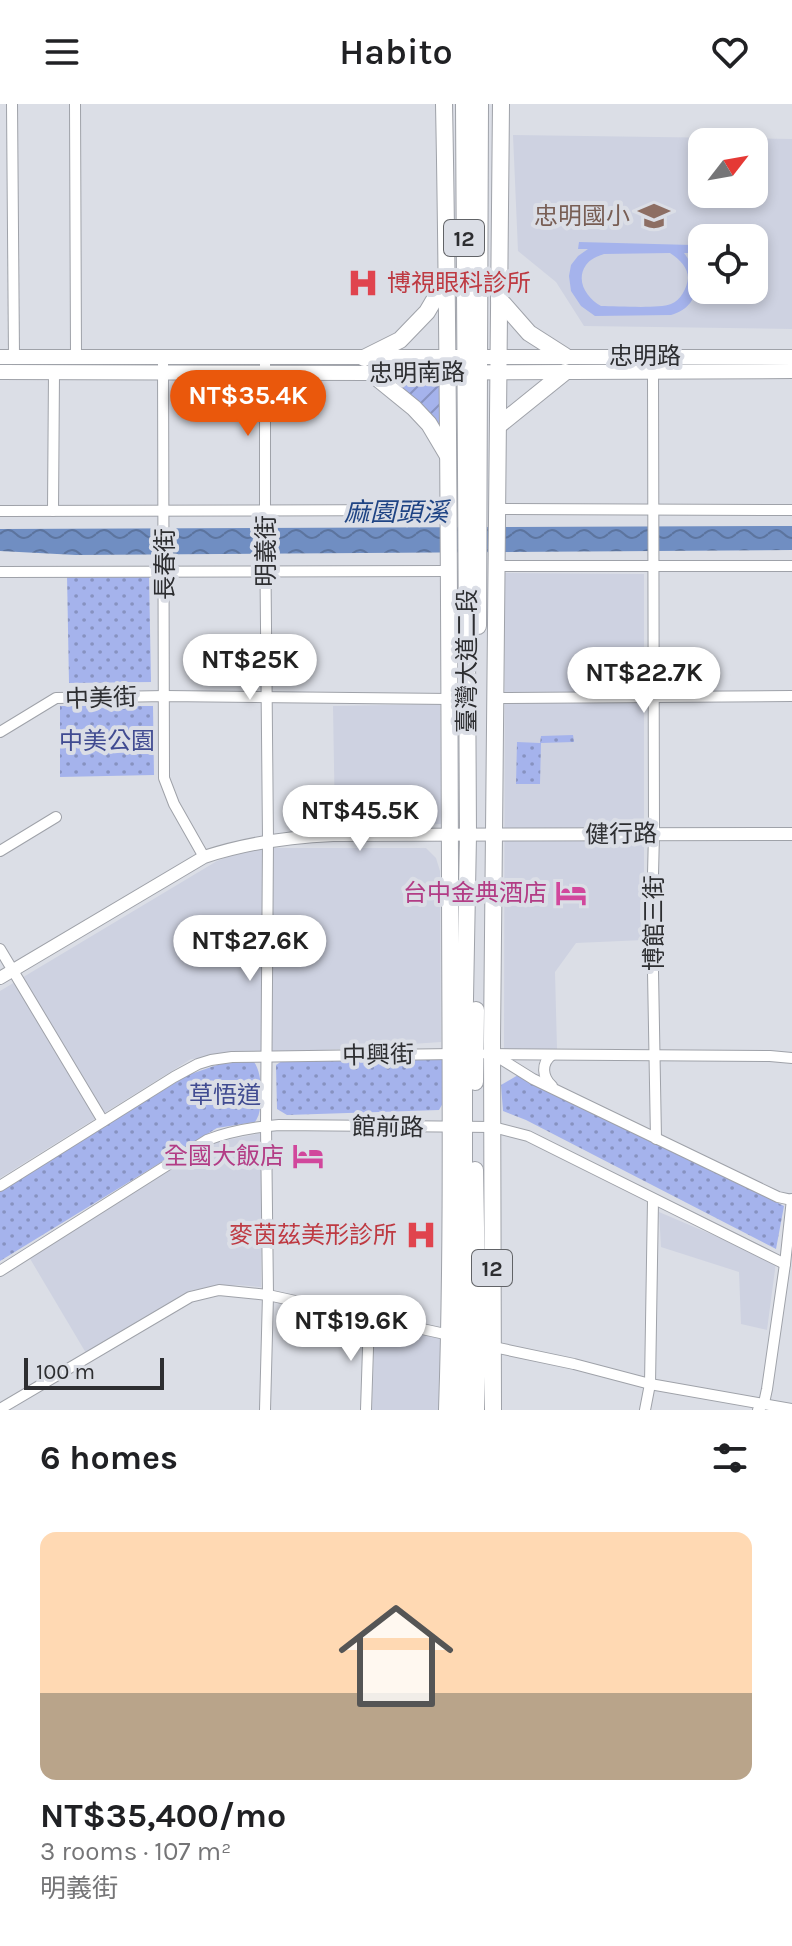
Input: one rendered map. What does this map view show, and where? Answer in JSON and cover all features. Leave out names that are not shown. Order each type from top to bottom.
[{"type":"main road","name":"臺灣大道二段","points":[[444,104],[449,457],[465,513],[465,570],[451,699],[450,835],[471,1054],[493,1127],[461,1410]]},
{"type":"main road","name":"臺灣大道二段","points":[[464,104],[473,364]]},
{"type":"main road","name":"臺灣大道二段","points":[[480,104],[473,364],[465,513],[465,570],[480,834],[471,1054],[463,1127],[471,1341],[493,1410]]},
{"type":"main road","name":"臺灣大道二段","points":[[476,1410],[463,1127],[471,1054],[480,834],[495,698],[501,104]]},
{"type":"main road","points":[[446,243],[437,295],[427,312],[400,340],[368,366],[429,424],[449,457]]},
{"type":"main road","points":[[498,426],[565,364],[529,333],[499,299]]},
{"type":"main road","name":"忠明南路","points":[[7,357],[76,356],[265,373],[368,366],[498,364]]},
{"type":"main road","name":"忠明南路","points":[[0,372],[54,372],[265,357],[368,366]]},
{"type":"main road","name":"忠明路","points":[[498,364],[792,357]]},
{"type":"main road","name":"忠明路","points":[[565,364],[653,371],[792,371]]},
{"type":"main road","name":"臺灣大道二段","points":[[447,1410],[471,1341]]},
{"type":"street","points":[[7,357],[12,104]]},
{"type":"street","points":[[75,104],[76,356]]},
{"type":"street","name":"明義街","points":[[265,357],[268,840],[265,1410]]},
{"type":"street","name":"長春街","points":[[164,364],[164,778],[174,804],[204,857]]},
{"type":"street","name":"博館三街","points":[[653,371],[652,916],[656,1139]]},
{"type":"street","points":[[53,511],[54,372]]},
{"type":"street","points":[[497,509],[792,510]]},
{"type":"street","points":[[0,511],[265,515],[438,510],[465,513]]},
{"type":"street","points":[[496,566],[792,566]]},
{"type":"street","points":[[0,572],[164,567],[465,570]]},
{"type":"street","points":[[495,698],[792,696]]},
{"type":"street","name":"中美街","points":[[0,732],[56,698],[451,699]]},
{"type":"street","points":[[0,851],[56,817]]},
{"type":"street","name":"健行路","points":[[0,978],[204,857],[268,840],[333,835],[792,834]]},
{"type":"street","points":[[0,949],[103,1121]]},
{"type":"street","points":[[471,1054],[556,1090],[778,1197],[792,1200],[767,1389],[761,1406]]},
{"type":"street","name":"中興街","points":[[0,1186],[198,1064],[232,1057],[471,1054],[792,1058]]},
{"type":"street","points":[[552,1055],[545,1063],[544,1072],[547,1081],[556,1090]]},
{"type":"street","name":"館前路","points":[[0,1271],[207,1140],[266,1126],[493,1127],[528,1136],[785,1264]]},
{"type":"street","points":[[645,1410],[650,1384],[653,1200]]},
{"type":"street","points":[[0,1409],[190,1297],[219,1290],[268,1295],[650,1384],[761,1406],[792,1409]]},
{"type":"street","points":[[366,1410],[369,1318]]},
{"type":"shaded area","name":"忠明國小","points":[[513,135],[688,138],[688,208],[768,208],[768,139],[792,139],[792,329],[584,326],[556,282],[518,251]]},
{"type":"shaded area","points":[[505,573],[644,574],[644,940],[576,943],[555,972],[557,1049],[504,1050]]},
{"type":"shaded area","points":[[440,704],[442,824],[335,825],[333,706]]},
{"type":"shaded area","points":[[250,848],[426,848],[436,858],[440,871],[441,1042],[191,1059],[0,1178],[0,991],[217,861]]},
{"type":"shaded area","points":[[262,1133],[261,1287],[238,1285],[192,1290],[86,1353],[29,1257],[207,1144]]},
{"type":"shaded area","points":[[659,1212],[776,1262],[767,1330],[741,1324],[739,1272],[661,1247]]},
{"type":"shaded area","points":[[375,1325],[445,1339],[445,1410],[372,1410]]},
{"type":"green space","points":[[579,242],[688,245],[688,253],[684,253],[688,259],[688,274],[670,253],[604,254],[586,265],[582,283],[587,294],[601,306],[647,307],[665,306],[678,300],[688,278],[689,305],[671,315],[595,316],[581,306],[571,291],[569,276],[571,265],[588,249],[578,249]]},
{"type":"green space","points":[[444,376],[446,447],[379,377]]},
{"type":"green space","points":[[149,574],[151,682],[69,683],[67,575]]},
{"type":"green space","name":"中美公園","points":[[60,706],[153,706],[154,775],[60,777]]},
{"type":"green space","points":[[573,735],[574,742],[541,743],[540,784],[516,784],[517,742],[540,743],[541,736]]},
{"type":"green space","name":"草悟道","points":[[438,1057],[443,1061],[443,1103],[439,1110],[287,1115],[277,1109],[276,1065],[285,1059]]},
{"type":"green space","name":"草悟道","points":[[254,1062],[261,1083],[261,1101],[255,1122],[217,1128],[0,1261],[0,1190],[188,1075],[220,1064]]},
{"type":"green space","points":[[518,1075],[784,1206],[776,1249],[503,1111],[501,1085]]},
{"type":"water","points":[[792,526],[792,550],[76,555],[0,551],[0,529]]},
{"type":"place","name":"忠明國小","points":[[654,216]]},
{"type":"place","name":"博視眼科診所","points":[[363,283]]},
{"type":"place","name":"台中金典酒店","points":[[571,893]]},
{"type":"place","name":"全國大飯店","points":[[308,1156]]},
{"type":"place","name":"麥茵茲美形診所","points":[[421,1235]]},
{"type":"water label","name":"麻園頭溪","points":[[396,512]]}]
